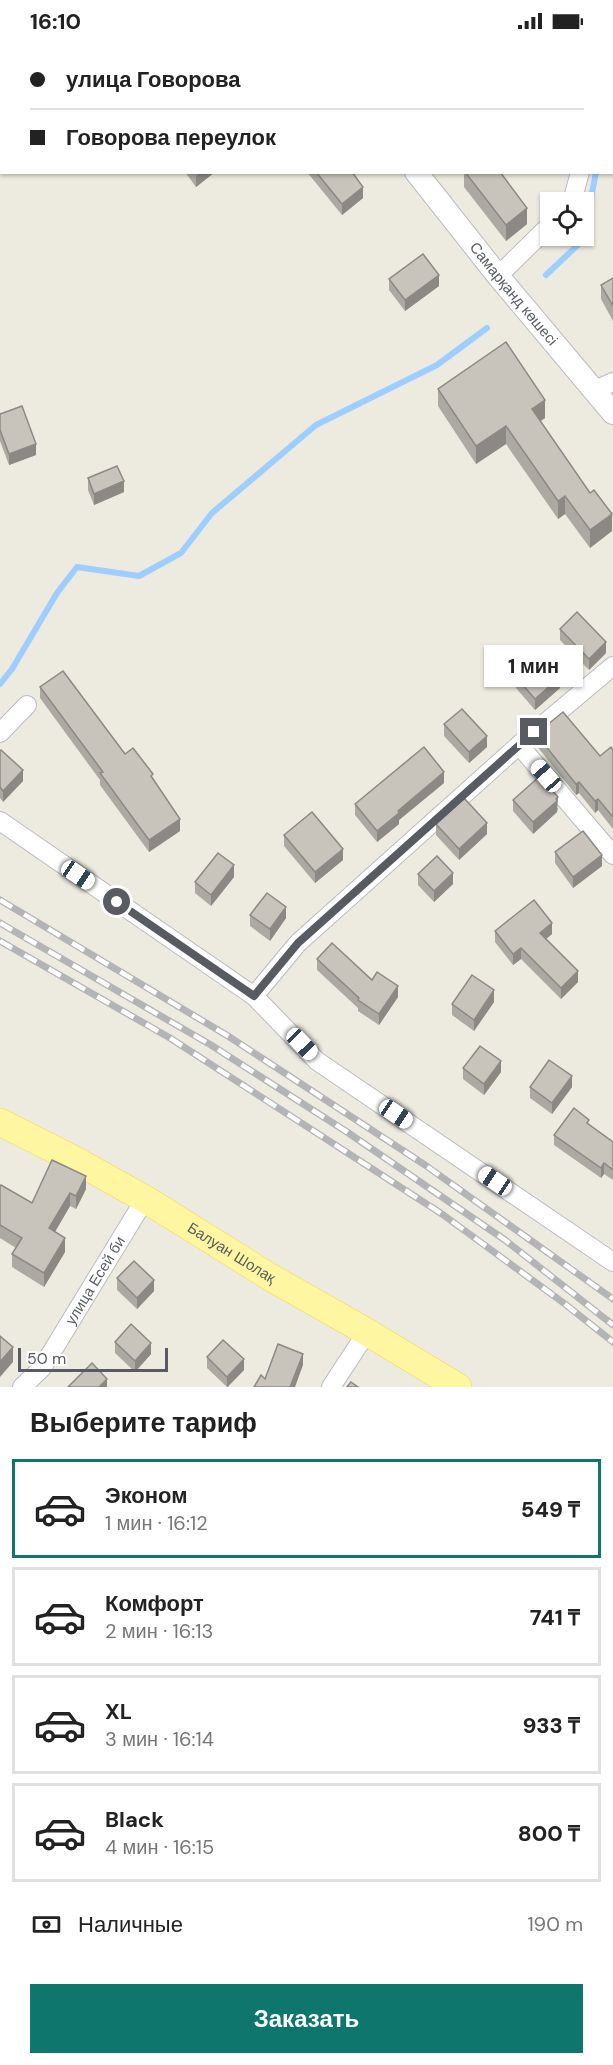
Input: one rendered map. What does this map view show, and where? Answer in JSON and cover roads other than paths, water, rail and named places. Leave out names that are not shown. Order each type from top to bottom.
[{"type":"main road","name":"Балуан Шолақ","points":[[0,1122],[145,1199],[270,1277],[458,1387]]},
{"type":"street","name":"Самарқанд көшесі","points":[[418,174],[498,276],[604,386],[613,413]]},
{"type":"street","points":[[575,192],[579,174]]},
{"type":"street","points":[[498,276],[540,235]]},
{"type":"street","points":[[254,996],[298,943],[519,745],[613,666]]},
{"type":"street","points":[[0,733],[27,705]]},
{"type":"street","points":[[519,745],[613,855]]},
{"type":"street","points":[[0,821],[254,996],[317,1060],[613,1262]]},
{"type":"street","name":"улица Есей би","points":[[22,1387],[42,1368],[145,1199]]},
{"type":"street","points":[[331,1387],[367,1332]]},
{"type":"waterway","points":[[546,275],[583,240],[596,174]]},
{"type":"waterway","points":[[0,684],[12,669],[57,593],[77,567],[139,576],[181,553],[212,513],[316,425],[437,365],[487,328]]},
{"type":"railway","points":[[0,900],[228,1036],[425,1165],[613,1299]]},
{"type":"railway","points":[[0,923],[211,1045],[347,1132],[505,1240],[613,1325]]},
{"type":"railway","points":[[0,941],[170,1038],[442,1214],[613,1342]]}]
